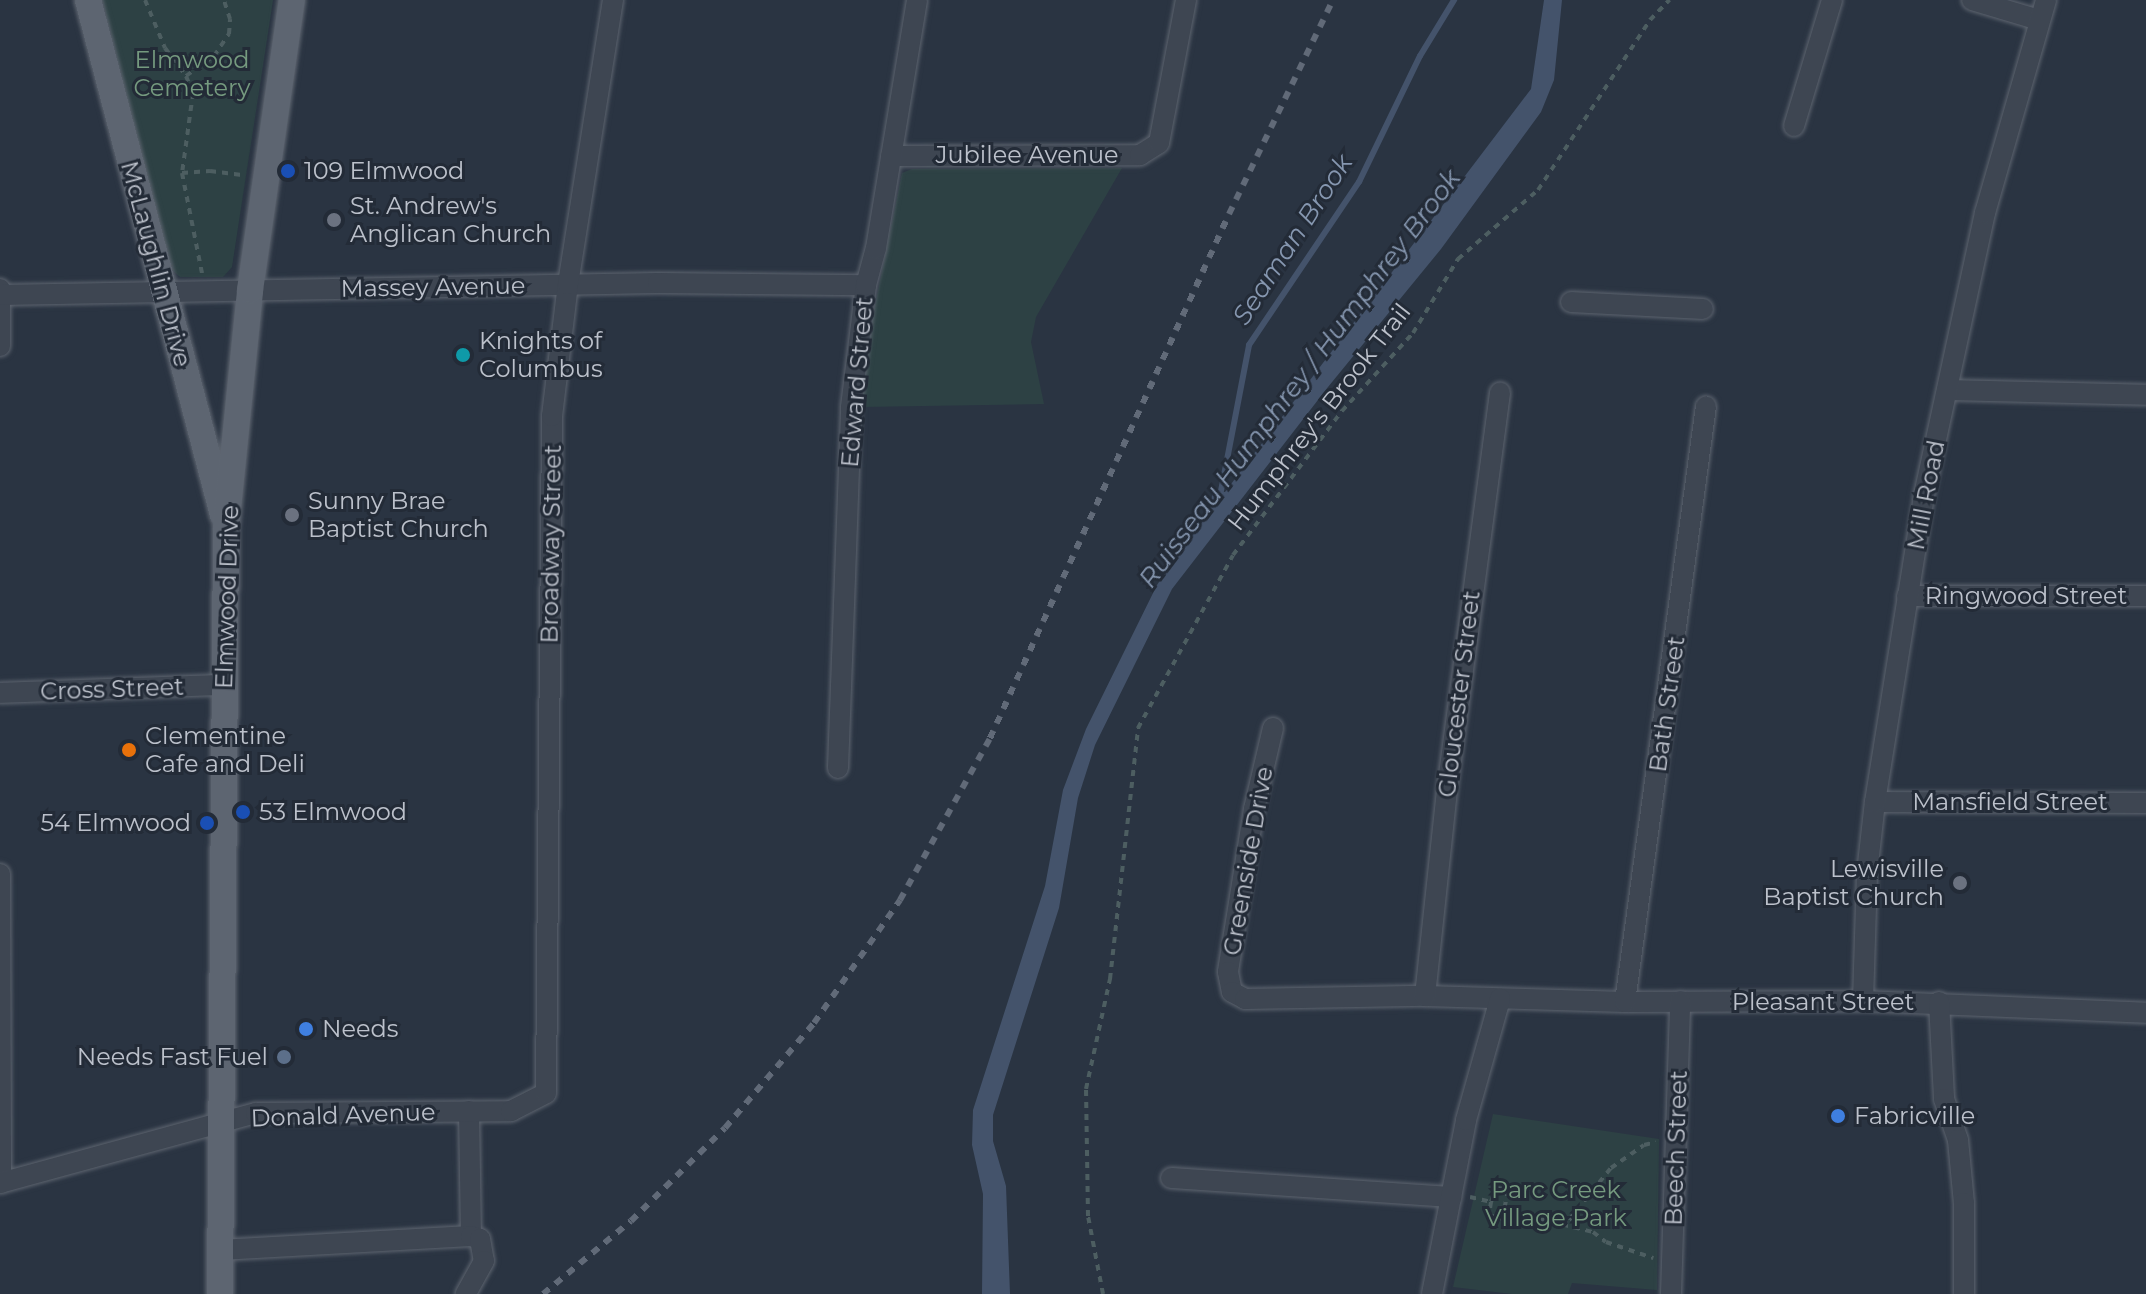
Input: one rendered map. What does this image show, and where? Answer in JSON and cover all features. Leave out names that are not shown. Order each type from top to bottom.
[{"type":"main road","name":"McLaughlin Drive","points":[[88,0],[226,528]]},
{"type":"main road","name":"Elmwood Drive","points":[[220,1294],[226,528],[250,290],[292,0]]},
{"type":"street","name":"Broadway Street","points":[[546,1093],[552,416],[568,284],[613,0]]},
{"type":"street","name":"Edward Street","points":[[838,768],[851,407],[866,285],[917,0]]},
{"type":"street","name":"Jubilee Avenue","points":[[891,156],[1140,155],[1159,143],[1186,0]]},
{"type":"street","points":[[1794,126],[1832,0]]},
{"type":"street","points":[[1972,0],[2039,20]]},
{"type":"street","name":"Mill Road","points":[[1863,1001],[1867,873],[1907,596],[1985,213],[2046,0]]},
{"type":"street","name":"Massey Avenue","points":[[0,295],[568,284],[866,285]]},
{"type":"street","points":[[0,289],[0,346]]},
{"type":"street","points":[[1571,302],[1703,309]]},
{"type":"street","points":[[1947,390],[2146,395]]},
{"type":"street","name":"Gloucester Street","points":[[1425,996],[1447,790],[1500,393]]},
{"type":"street","name":"Bath Street","points":[[1625,1002],[1706,406]]},
{"type":"street","name":"Ringwood Street","points":[[1907,596],[2146,596]]},
{"type":"street","name":"Cross Street","points":[[0,693],[223,685]]},
{"type":"street","name":"Greenside Drive","points":[[1273,728],[1254,809],[1228,972],[1232,992],[1245,999],[1425,996]]},
{"type":"street","name":"Mansfield Street","points":[[1875,802],[2146,803]]},
{"type":"street","points":[[0,874],[0,1183]]},
{"type":"street","name":"Pleasant Street","points":[[1425,996],[1625,1002],[1939,1002],[2146,1013]]},
{"type":"street","points":[[1432,1294],[1466,1120],[1500,999]]},
{"type":"street","name":"Beech Street","points":[[1671,1294],[1680,1001]]},
{"type":"street","points":[[1939,1002],[1944,1099],[1958,1140],[1964,1203],[1964,1294]]},
{"type":"street","name":"Donald Avenue","points":[[0,1183],[256,1113],[511,1111],[546,1093]]},
{"type":"street","points":[[469,1111],[471,1236]]},
{"type":"street","points":[[1171,1178],[1451,1197]]},
{"type":"street","points":[[220,1250],[471,1236],[480,1239],[484,1261],[466,1294]]},
{"type":"path","points":[[145,0],[165,48],[186,76],[193,93],[182,173],[204,291]]},
{"type":"path","points":[[186,76],[214,56],[229,34],[230,19],[224,0]]},
{"type":"path","name":"Humphrey's Brook Trail","points":[[1103,1294],[1088,1216],[1086,1089],[1110,979],[1138,728],[1233,555],[1342,411],[1413,333],[1458,259],[1538,190],[1650,20],[1669,0]]},
{"type":"path","points":[[182,173],[210,171],[266,178]]},
{"type":"path","points":[[1560,1224],[1569,1220],[1611,1168],[1644,1145],[1676,1137]]},
{"type":"path","points":[[1496,1188],[1508,1190],[1503,1219],[1489,1215],[1491,1202],[1496,1188]]},
{"type":"path","points":[[1451,1197],[1474,1197],[1491,1202]]},
{"type":"path","points":[[1504,1210],[1560,1224],[1672,1263]]},
{"type":"green space","name":"Elmwood Cemetery","points":[[102,0],[273,0],[232,267],[223,277],[180,277],[171,269]]},
{"type":"green space","points":[[1122,168],[1036,317],[1031,342],[1044,404],[861,407],[873,315],[902,173],[912,169]]},
{"type":"green space","name":"Parc Creek Village Park","points":[[1493,1114],[1659,1139],[1657,1290],[1572,1283],[1568,1294],[1512,1294],[1453,1287]]},
{"type":"water","points":[[1544,0],[1562,0],[1554,80],[1541,112],[1441,249],[1328,387],[1172,589],[1095,745],[1078,798],[1059,908],[993,1115],[993,1141],[1006,1186],[1010,1294],[982,1294],[983,1194],[972,1145],[973,1110],[1045,886],[1063,790],[1086,729],[1157,585],[1210,506],[1213,491],[1225,492],[1531,89]]},
{"type":"waterway","name":"Seaman Brook","points":[[1220,496],[1249,345],[1359,182],[1420,56],[1454,0]]},
{"type":"railway","points":[[543,1294],[631,1221],[725,1128],[814,1023],[900,900],[990,738],[1229,214],[1333,0]]},
{"type":"place","name":"109 Elmwood","points":[[288,171]]},
{"type":"place","name":"St. Andrew's Anglican Church","points":[[334,220]]},
{"type":"place","name":"Knights of Columbus","points":[[463,355]]},
{"type":"place","name":"Sunny Brae Baptist Church","points":[[292,515]]},
{"type":"place","name":"Clementine Cafe and Deli","points":[[129,750]]},
{"type":"place","name":"53 Elmwood","points":[[243,812]]},
{"type":"place","name":"54 Elmwood","points":[[207,823]]},
{"type":"place","name":"Lewisville Baptist Church","points":[[1960,883]]},
{"type":"place","name":"Needs","points":[[306,1029]]},
{"type":"place","name":"Needs Fast Fuel","points":[[284,1057]]},
{"type":"place","name":"Fabricville","points":[[1838,1116]]},
{"type":"water label","name":"Ruisseau Humphrey / Humphrey Brook","points":[[1300,379]]}]
